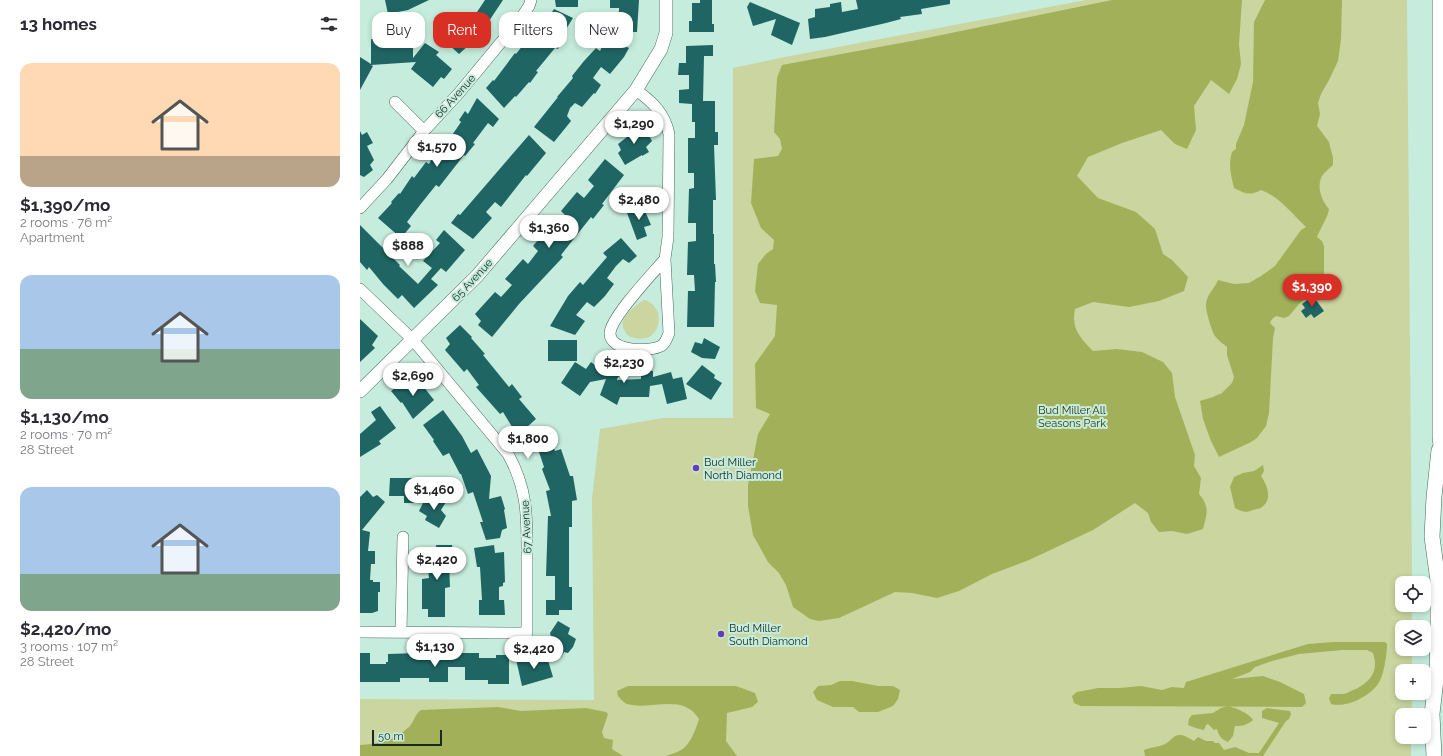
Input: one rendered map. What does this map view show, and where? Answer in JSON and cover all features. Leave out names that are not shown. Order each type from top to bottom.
[{"type":"main road","points":[[1434,756],[1438,703],[1438,539],[1436,474],[1440,437],[1440,0]]},
{"type":"main road","points":[[1440,437],[1443,462]]},
{"type":"street","name":"66 Avenue","points":[[360,208],[387,179],[424,130],[459,93],[521,18],[531,0]]},
{"type":"street","name":"65 Avenue","points":[[360,391],[482,270],[636,90],[661,49],[666,33],[666,0]]},
{"type":"street","points":[[636,90],[652,102],[662,114],[667,124],[669,134],[668,237],[665,259],[669,333],[667,340],[662,346],[631,349],[617,345],[610,334],[616,318],[665,259]]},
{"type":"street","points":[[395,102],[424,130]]},
{"type":"street","name":"67 Avenue","points":[[360,289],[412,340],[508,454],[515,465],[522,486],[528,516],[526,633],[401,632]]},
{"type":"street","points":[[360,632],[401,632],[403,537]]},
{"type":"green space","name":"Bud Miller All Seasons Park","points":[[1086,0],[1407,0],[1412,576],[1395,576],[1395,612],[1412,612],[1412,620],[1395,620],[1395,656],[1412,656],[1412,664],[1395,664],[1395,700],[1412,700],[1412,708],[1395,708],[1395,744],[1411,744],[1411,756],[360,756],[360,699],[594,700],[592,499],[600,429],[663,418],[733,418],[733,68]]},
{"type":"green space","points":[[1112,0],[1242,0],[1239,44],[1241,64],[1237,79],[1229,94],[1211,80],[1194,106],[1196,130],[1187,149],[1175,144],[1161,130],[1122,143],[1088,157],[1077,176],[1098,198],[1136,212],[1155,229],[1163,254],[1172,260],[1188,277],[1184,291],[1159,301],[1129,307],[1093,302],[1075,309],[1074,322],[1081,337],[1093,351],[1117,349],[1142,352],[1163,362],[1172,373],[1175,397],[1195,455],[1194,466],[1201,478],[1199,494],[1205,503],[1207,510],[1203,529],[1187,534],[1172,531],[1159,532],[1151,522],[1148,513],[1135,503],[1093,530],[1029,560],[992,574],[959,591],[937,598],[912,593],[895,592],[839,618],[819,621],[810,619],[793,607],[786,585],[779,573],[768,562],[753,535],[748,506],[748,485],[758,434],[770,414],[756,408],[755,364],[775,336],[777,305],[760,303],[755,291],[758,264],[766,254],[773,249],[774,240],[761,228],[751,203],[754,159],[778,156],[782,149],[780,139],[774,132],[777,78],[782,65],[917,40]]},
{"type":"green space","points":[[1265,0],[1342,0],[1341,39],[1338,61],[1318,103],[1320,114],[1317,126],[1329,142],[1333,158],[1333,165],[1322,176],[1320,182],[1322,199],[1329,209],[1317,237],[1322,241],[1324,246],[1324,274],[1315,289],[1289,316],[1284,318],[1276,316],[1270,323],[1275,328],[1273,338],[1269,413],[1266,426],[1257,438],[1251,442],[1219,457],[1203,419],[1200,401],[1222,393],[1232,383],[1234,377],[1227,355],[1227,347],[1215,336],[1211,325],[1206,307],[1208,297],[1218,280],[1234,284],[1249,283],[1275,266],[1301,230],[1306,227],[1280,201],[1268,193],[1261,190],[1248,194],[1234,188],[1231,175],[1230,162],[1232,152],[1236,149],[1236,144],[1244,125],[1253,82],[1254,22]]},
{"type":"green space","points":[[644,300],[652,303],[656,309],[659,317],[658,324],[655,331],[649,337],[641,339],[631,337],[623,328],[624,319],[638,304]]},
{"type":"green space","points":[[1263,465],[1264,471],[1261,476],[1268,492],[1265,504],[1260,508],[1248,512],[1235,508],[1230,487],[1234,477],[1243,473],[1254,471]]},
{"type":"green space","points":[[1334,642],[1385,642],[1387,644],[1386,659],[1378,684],[1369,693],[1350,703],[1337,705],[1331,704],[1329,698],[1331,694],[1346,694],[1366,683],[1370,679],[1374,670],[1375,659],[1373,653],[1367,650],[1342,650],[1299,654],[1255,667],[1250,672],[1232,679],[1263,676],[1280,682],[1304,694],[1306,703],[1302,707],[1081,706],[1074,703],[1072,696],[1077,692],[1098,688],[1141,686],[1162,690],[1172,687],[1184,688],[1186,682],[1308,644]]},
{"type":"green space","points":[[840,681],[852,681],[878,686],[893,686],[900,690],[898,699],[893,706],[878,712],[859,712],[853,707],[833,707],[817,700],[813,692],[818,686],[831,685]]},
{"type":"green space","points":[[628,686],[736,686],[755,693],[758,702],[752,707],[727,713],[726,741],[737,756],[665,756],[684,748],[690,741],[699,719],[692,711],[684,706],[675,704],[636,706],[627,704],[618,696],[617,691]]},
{"type":"green space","points":[[1228,706],[1238,709],[1251,717],[1253,720],[1245,725],[1235,726],[1233,736],[1228,742],[1221,737],[1217,729],[1214,730],[1208,724],[1204,730],[1188,725],[1189,719],[1192,715],[1213,713]]},
{"type":"green space","points":[[498,707],[521,711],[586,708],[606,712],[608,714],[602,732],[604,738],[613,740],[612,749],[623,756],[360,756],[360,745],[374,744],[399,735],[410,726],[417,713],[421,710]]},
{"type":"green space","points":[[1267,708],[1290,711],[1291,714],[1263,756],[1145,756],[1144,750],[1163,745],[1179,735],[1194,741],[1198,737],[1206,741],[1219,743],[1224,750],[1235,747],[1249,753],[1259,753],[1279,723],[1262,718],[1262,711]]},
{"type":"building","points":[[385,0],[429,0],[408,10],[388,12]]},
{"type":"building","points":[[485,0],[503,0],[491,18],[491,12],[477,12]]},
{"type":"building","points":[[555,0],[578,0],[578,7],[556,7]]},
{"type":"building","points":[[610,0],[639,0],[637,32],[633,32],[633,12],[619,12],[619,8],[610,8]]},
{"type":"building","points":[[700,0],[712,0],[712,24],[714,24],[714,32],[689,32],[689,21],[692,21],[692,3],[700,3]]},
{"type":"building","points":[[856,0],[950,0],[950,4],[921,9],[922,14],[900,17],[901,19],[886,23],[810,39],[808,19],[815,17],[815,9],[830,7],[830,4],[841,2],[842,12],[858,9]]},
{"type":"building","points":[[750,2],[800,23],[792,45],[771,35],[776,19],[753,26],[747,7]]},
{"type":"building","points":[[554,9],[560,12],[552,12]]},
{"type":"building","points":[[567,15],[573,18],[567,28]]},
{"type":"building","points":[[371,39],[372,48],[413,48],[413,58],[421,48],[425,48],[425,43],[439,52],[436,55],[452,69],[444,79],[441,77],[433,87],[411,69],[416,62],[371,65],[373,66],[360,90],[360,57],[371,64]]},
{"type":"building","points":[[713,45],[713,56],[704,56],[703,101],[715,101],[715,132],[718,132],[718,145],[714,145],[716,200],[713,200],[713,234],[716,282],[714,327],[687,327],[688,291],[695,291],[694,275],[687,275],[688,242],[696,241],[696,223],[688,223],[689,189],[694,188],[694,173],[688,173],[688,138],[695,138],[695,122],[692,122],[692,104],[679,103],[679,90],[689,89],[689,75],[678,75],[679,63],[686,63],[686,46]]},
{"type":"building","points":[[452,48],[466,48],[459,54]]},
{"type":"building","points":[[521,48],[555,48],[536,71],[538,72],[530,83],[529,82],[504,108],[486,88],[493,80],[494,81],[515,53],[516,54]]},
{"type":"building","points":[[596,48],[600,51],[601,48],[629,48],[624,57],[610,74],[601,67],[593,78],[601,85],[595,94],[594,93],[582,107],[575,103],[570,108],[567,116],[571,121],[554,142],[534,127],[573,78],[572,76],[584,61]]},
{"type":"building","points":[[477,98],[499,119],[493,127],[488,123],[473,143],[475,144],[465,156],[464,155],[439,187],[436,185],[407,222],[411,226],[401,238],[378,218],[399,193],[400,194],[412,176],[414,178],[426,162],[429,164],[440,144],[444,147],[461,122],[459,120],[465,111],[468,114]]},
{"type":"building","points":[[636,127],[638,131],[644,127],[652,141],[646,147],[649,152],[625,165],[618,153],[621,150],[618,144]]},
{"type":"building","points":[[360,131],[362,135],[367,132],[373,143],[367,146],[374,160],[370,165],[373,170],[364,177],[360,175]]},
{"type":"building","points":[[529,135],[546,153],[527,176],[526,175],[501,207],[495,202],[486,212],[492,218],[473,239],[451,223],[458,214],[460,215]]},
{"type":"building","points":[[605,159],[624,175],[602,204],[604,205],[593,219],[591,217],[561,255],[563,257],[519,304],[492,337],[478,325],[481,321],[475,314],[495,292],[501,297],[512,285],[505,279],[523,259],[528,264],[538,251],[533,246],[550,226],[557,230],[568,218],[561,211],[577,192],[584,198],[594,186],[588,180]]},
{"type":"building","points":[[642,204],[651,225],[644,227],[647,236],[637,240],[626,210]]},
{"type":"building","points":[[360,225],[418,284],[432,268],[423,261],[440,243],[436,240],[444,230],[465,250],[446,272],[441,268],[431,279],[438,285],[414,308],[402,295],[398,299],[369,267],[367,270],[360,262]]},
{"type":"building","points":[[621,238],[637,256],[629,263],[623,259],[607,278],[614,284],[605,296],[594,307],[587,302],[576,315],[585,321],[575,335],[550,326],[568,296],[580,282],[583,285],[607,257],[603,253]]},
{"type":"building","points":[[1313,296],[1324,311],[1314,318],[1311,314],[1306,318],[1301,311],[1305,308],[1302,304]]},
{"type":"building","points":[[360,319],[378,336],[372,345],[375,348],[360,362]]},
{"type":"building","points":[[460,325],[472,337],[471,338],[485,354],[483,355],[509,387],[512,384],[522,397],[519,399],[536,419],[527,427],[534,437],[547,432],[555,451],[561,449],[570,476],[573,476],[577,500],[572,501],[572,527],[569,527],[569,587],[572,587],[572,610],[559,610],[559,615],[546,615],[546,600],[555,600],[555,576],[546,576],[548,516],[551,516],[546,491],[550,490],[542,469],[544,467],[538,449],[530,453],[520,433],[517,435],[503,412],[500,414],[476,387],[479,385],[467,369],[464,372],[445,350],[450,344],[446,338]]},
{"type":"building","points":[[704,338],[720,347],[715,359],[702,358],[691,352],[695,342],[702,344]]},
{"type":"building","points":[[548,340],[577,340],[577,361],[548,361]]},
{"type":"building","points":[[575,362],[586,369],[591,362],[605,373],[606,370],[625,375],[618,377],[617,380],[641,379],[641,370],[653,371],[653,377],[671,372],[673,379],[682,377],[687,399],[667,404],[662,384],[650,386],[649,397],[620,397],[617,405],[600,395],[606,379],[590,382],[580,396],[561,383]]},
{"type":"building","points":[[702,365],[715,375],[714,378],[722,383],[711,400],[686,384]]},
{"type":"building","points":[[416,377],[434,400],[413,419],[402,402],[401,403],[391,391],[404,381],[407,385]]},
{"type":"building","points":[[380,406],[396,428],[379,441],[381,444],[360,457],[360,434],[376,420],[371,412]]},
{"type":"building","points":[[443,410],[462,436],[471,453],[477,449],[491,476],[489,499],[501,496],[505,509],[507,528],[502,530],[500,538],[486,540],[480,522],[483,522],[473,492],[468,494],[461,474],[449,453],[443,456],[423,425]]},
{"type":"building","points":[[390,478],[414,478],[414,503],[404,503],[404,496],[389,496]]},
{"type":"building","points":[[367,490],[373,497],[377,495],[385,502],[362,530],[370,532],[368,551],[375,551],[375,564],[371,564],[370,580],[373,580],[373,582],[380,582],[380,592],[378,592],[378,611],[372,613],[360,613],[360,497]]},
{"type":"building","points":[[426,497],[435,500],[437,497],[446,502],[441,510],[446,516],[439,528],[425,520],[427,516],[419,511]]},
{"type":"building","points":[[436,545],[452,545],[454,563],[449,563],[450,587],[445,588],[445,617],[428,617],[428,609],[422,609],[422,579],[429,578],[426,552],[437,552]]},
{"type":"building","points":[[494,545],[495,553],[504,552],[505,582],[503,583],[503,586],[499,587],[499,600],[504,600],[505,615],[479,615],[479,600],[482,600],[480,567],[477,567],[474,548]]},
{"type":"building","points":[[558,621],[570,628],[568,634],[576,639],[573,647],[568,653],[564,652],[561,657],[548,652],[549,640],[551,637],[550,633]]},
{"type":"building","points":[[360,653],[370,653],[370,664],[386,664],[386,662],[388,662],[388,654],[419,653],[419,658],[439,658],[439,653],[479,653],[479,658],[496,658],[496,655],[509,655],[509,684],[488,684],[488,680],[465,680],[465,667],[448,667],[448,682],[429,682],[429,678],[400,678],[400,682],[360,682]]},
{"type":"building","points":[[528,656],[529,661],[547,657],[553,677],[522,686],[516,659]]},
{"type":"place","name":"Bud Miller North Diamond","points":[[696,468]]},
{"type":"place","name":"Bud Miller South Diamond","points":[[721,634]]}]
